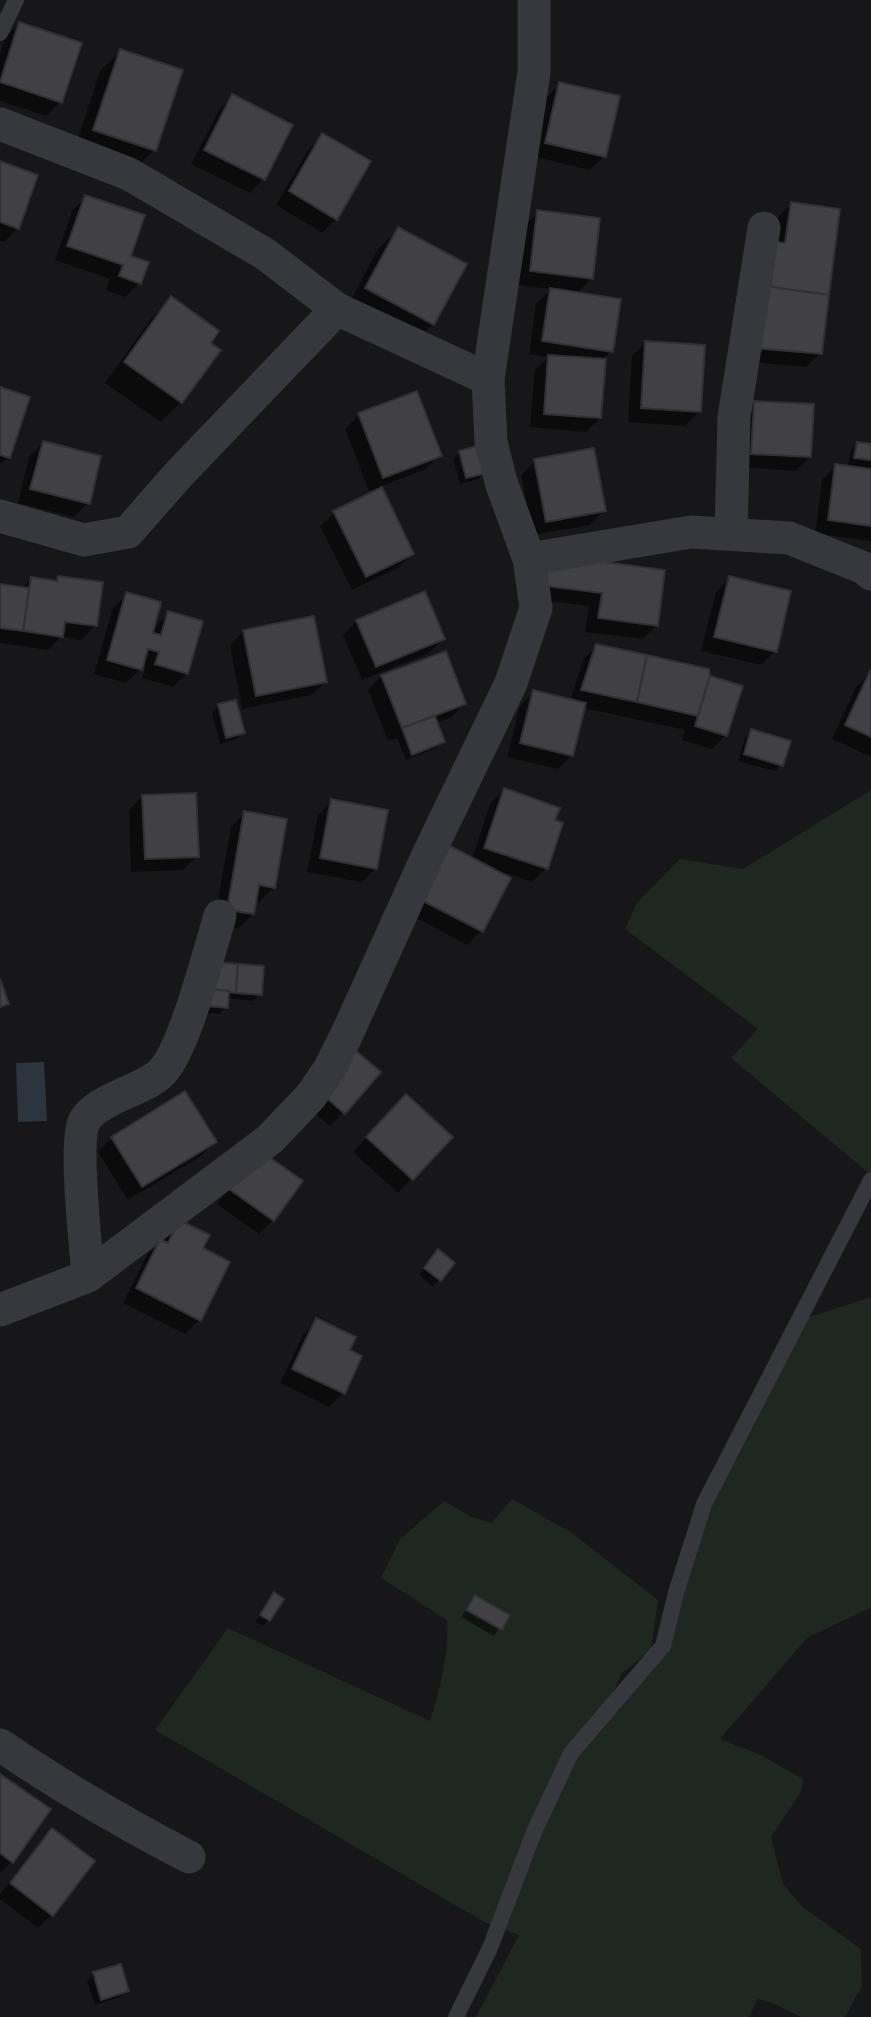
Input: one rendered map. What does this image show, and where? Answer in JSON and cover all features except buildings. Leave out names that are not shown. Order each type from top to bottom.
[{"type":"street","points":[[1,1305],[88,1276],[270,1139],[311,1096],[330,1068],[511,683],[536,608],[529,559],[501,482],[491,442],[488,379],[534,72],[534,0]]},
{"type":"street","points":[[0,124],[129,174],[265,254],[337,309],[488,379]]},
{"type":"street","points":[[731,534],[734,417],[764,228]]},
{"type":"street","points":[[0,516],[84,540],[128,532],[179,474],[337,309]]},
{"type":"street","points":[[529,559],[691,532],[789,538],[864,568],[871,574]]},
{"type":"street","points":[[88,1276],[81,1155],[83,1124],[89,1114],[98,1108],[162,1073],[174,1055],[220,916]]},
{"type":"street","points":[[0,1745],[50,1780],[108,1815],[189,1857]]},
{"type":"lane","points":[[0,33],[16,0]]},
{"type":"lane","points":[[456,2017],[490,1948],[534,1832],[571,1753],[663,1646],[676,1593],[704,1504],[871,1180]]},
{"type":"shaded area","points":[[871,790],[871,1175],[731,1058],[758,1029],[625,929],[637,903],[680,859],[743,869]]},
{"type":"shaded area","points":[[44,1062],[47,1121],[18,1122],[16,1063]]},
{"type":"shaded area","points":[[871,1297],[871,1608],[808,1637],[720,1739],[763,1756],[803,1779],[801,1792],[771,1837],[783,1884],[803,1907],[861,1949],[862,1986],[845,2017],[801,2017],[758,1999],[749,2017],[476,2017],[519,1935],[484,1922],[155,1730],[228,1628],[430,1721],[445,1659],[447,1620],[381,1578],[400,1539],[444,1501],[472,1517],[491,1523],[512,1499],[572,1533],[658,1600],[651,1650],[621,1674],[608,1707],[663,1646],[704,1504],[800,1320]]}]
